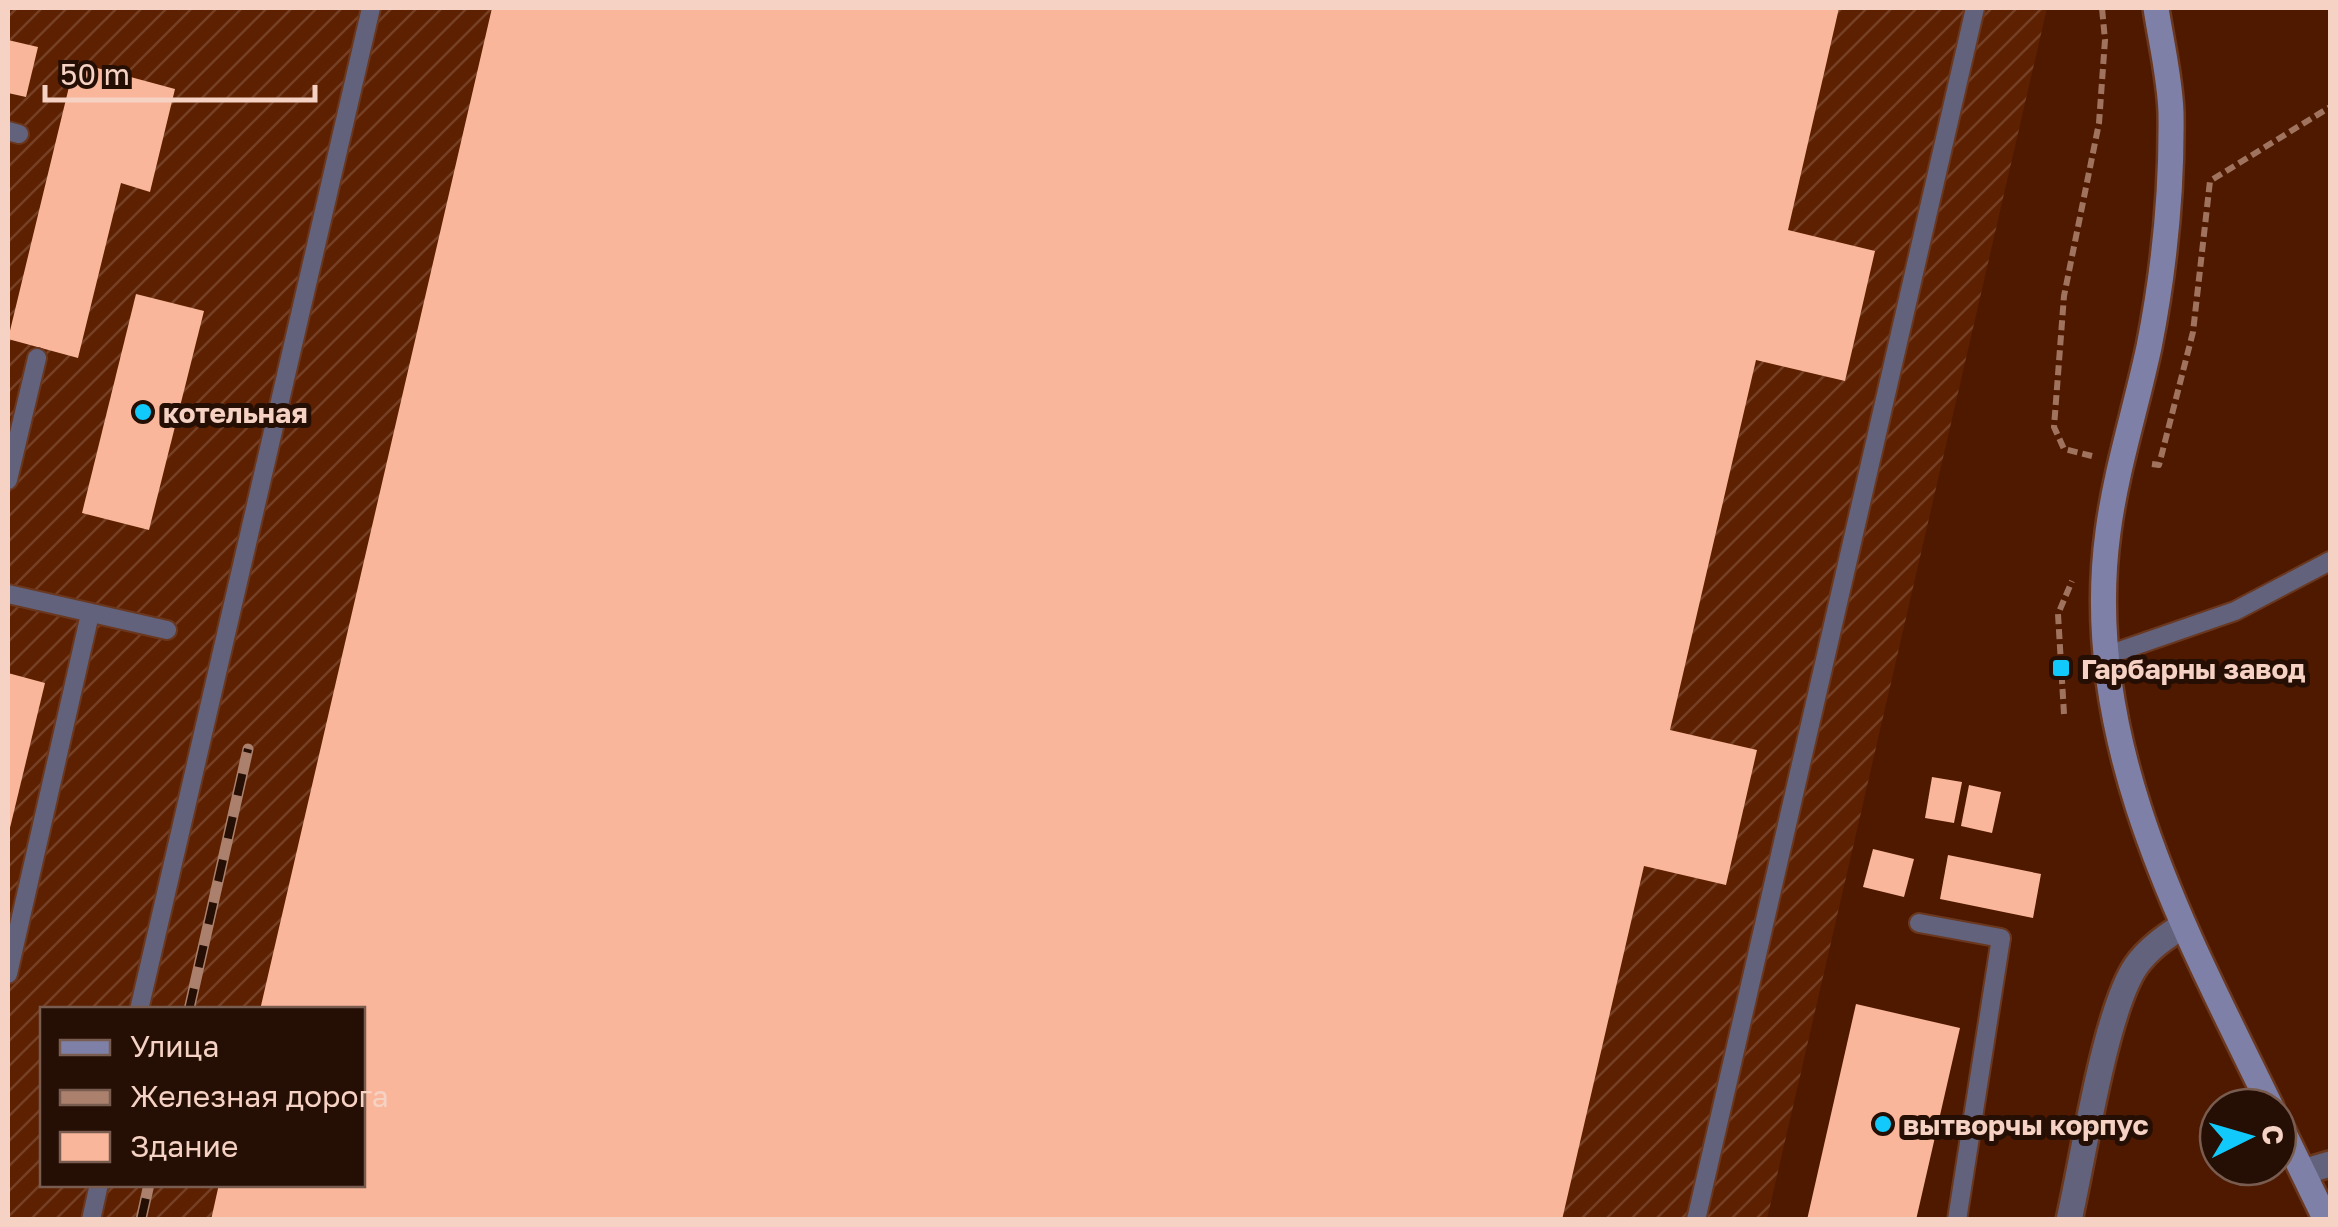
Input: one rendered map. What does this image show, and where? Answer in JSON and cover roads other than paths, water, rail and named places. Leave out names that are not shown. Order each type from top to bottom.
[{"type":"street","points":[[2156,8],[2171,110],[2168,210],[2150,343],[2108,532],[2106,656],[2128,782],[2182,926],[2261,1087]]},
{"type":"street","points":[[2069,1220],[2117,1012],[2134,968],[2155,944],[2182,926]]},
{"type":"street","points":[[2298,1162],[2326,1220]]},
{"type":"street","points":[[2303,1172],[2330,1164]]},
{"type":"lane","points":[[140,1007],[371,8]]},
{"type":"lane","points":[[1696,1220],[1975,8]]},
{"type":"lane","points":[[8,480],[37,358]]},
{"type":"lane","points":[[2106,656],[2235,610],[2330,562]]},
{"type":"lane","points":[[8,594],[167,630]]},
{"type":"lane","points":[[8,974],[90,614]]},
{"type":"lane","points":[[1919,922],[2001,938],[1957,1220]]},
{"type":"lane","points":[[91,1220],[98,1187]]},
{"type":"railway","points":[[190,1007],[248,749]]},
{"type":"railway","points":[[141,1220],[148,1187]]},
{"type":"place","name":"котельная","points":[[143,412]]},
{"type":"place","name":"Гарбарны завод","points":[[2061,668]]},
{"type":"place","name":"вытворчы корпус","points":[[1883,1124]]}]
